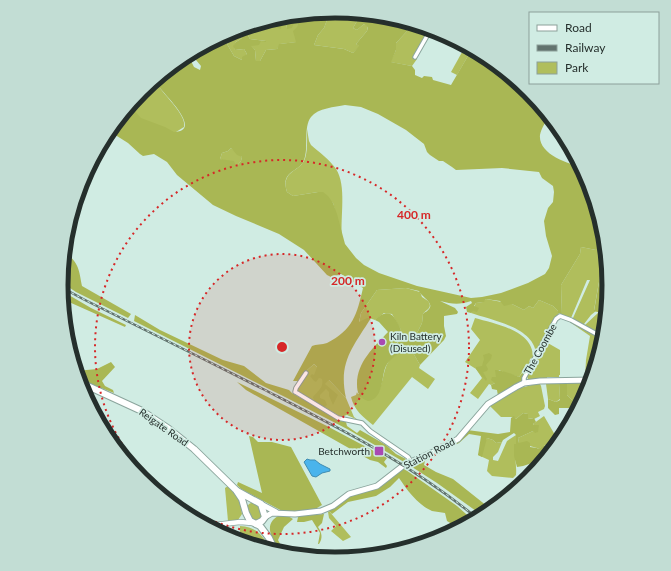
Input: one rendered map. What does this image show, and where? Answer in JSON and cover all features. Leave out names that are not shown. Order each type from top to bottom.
[{"type":"main road","points":[[524,383],[540,381],[586,380]]},
{"type":"main road","name":"Station Road","points":[[265,518],[272,513],[278,512],[295,514],[321,511],[333,506],[349,494],[377,486],[400,468],[458,439],[488,404],[524,383]]},
{"type":"main road","name":"Reigate Road","points":[[87,386],[133,406],[169,429],[198,453],[236,490],[254,500]]},
{"type":"main road","name":"Reigate Road","points":[[236,490],[245,510]]},
{"type":"main road","points":[[269,538],[261,504],[254,500],[246,503],[245,510],[250,520],[260,526],[273,546]]},
{"type":"main road","name":"Station Road","points":[[261,504],[278,512]]},
{"type":"main road","points":[[254,523],[265,518]]},
{"type":"street","points":[[415,56],[428,34]]},
{"type":"street","name":"The Coombe","points":[[524,383],[524,378],[556,320],[560,316],[571,320],[598,335]]},
{"type":"street","points":[[306,373],[296,388],[296,393],[338,418],[362,423],[378,437],[408,457],[411,462]]},
{"type":"street","points":[[240,522],[245,510]]},
{"type":"street","points":[[217,525],[240,522],[254,523]]},
{"type":"green space","points":[[328,18],[336,18],[358,19],[353,28],[357,30],[364,24],[368,26],[367,31],[356,44],[360,46],[353,53],[344,49],[314,45]]},
{"type":"green space","points":[[328,18],[314,45],[344,49],[353,53],[359,46],[356,44],[367,31],[368,27],[364,24],[357,30],[353,28],[358,19],[388,23],[408,28],[396,43],[396,50],[391,62],[412,66],[415,70],[415,75],[422,78],[424,76],[432,77],[433,80],[451,85],[469,54],[512,84],[537,109],[546,121],[540,135],[544,148],[562,161],[574,164],[583,183],[594,216],[601,249],[596,250],[581,247],[580,254],[561,285],[562,315],[559,313],[558,315],[558,311],[553,306],[539,300],[533,308],[529,306],[524,310],[512,304],[504,306],[500,301],[486,299],[484,302],[476,303],[474,306],[479,308],[477,312],[473,311],[471,313],[467,312],[466,307],[472,303],[471,301],[456,304],[440,301],[455,308],[458,312],[457,314],[444,316],[446,336],[444,340],[420,365],[412,351],[409,349],[393,358],[384,370],[381,386],[377,396],[368,401],[359,395],[357,390],[360,369],[367,355],[388,332],[379,322],[375,320],[388,313],[394,317],[401,330],[400,334],[392,343],[395,345],[403,338],[417,333],[422,323],[423,314],[428,311],[430,307],[429,302],[419,291],[406,288],[377,290],[361,313],[359,322],[367,318],[371,318],[353,347],[346,365],[344,385],[346,398],[329,380],[325,384],[338,395],[333,405],[329,392],[326,389],[320,395],[320,398],[325,400],[327,405],[325,407],[314,401],[313,397],[320,389],[322,379],[319,378],[316,382],[310,376],[312,374],[314,375],[317,367],[314,364],[305,372],[299,381],[293,381],[312,346],[327,343],[343,333],[348,327],[356,313],[363,288],[341,274],[331,277],[327,275],[304,250],[279,234],[213,205],[177,175],[167,162],[154,154],[143,156],[128,143],[115,135],[133,110],[141,118],[174,132],[182,130],[185,126],[184,120],[175,105],[160,88],[159,85],[160,83],[191,61],[194,67],[200,70],[201,66],[196,58],[233,38],[227,44],[234,56],[242,60],[242,57],[247,54],[244,49],[235,50],[233,46],[242,38],[241,35],[247,33],[250,39],[266,41],[261,41],[259,45],[251,46],[255,50],[256,61],[260,61],[266,50],[277,49],[279,44],[296,42],[293,31],[297,27],[298,21]],"holes":[[[345,105],[361,107],[378,114],[406,130],[424,144],[430,155],[439,161],[443,161],[456,170],[502,168],[539,172],[542,178],[553,186],[554,192],[553,202],[548,208],[544,221],[546,236],[552,256],[549,268],[545,274],[528,283],[501,293],[471,298],[417,286],[379,273],[364,265],[356,258],[345,244],[337,214],[333,203],[328,196],[323,192],[293,196],[287,192],[286,185],[288,176],[302,164],[304,160],[307,126],[311,117],[322,110]],[[231,148],[237,155],[242,157],[241,161],[236,167],[234,161],[220,159],[222,153]]]},
{"type":"green space","points":[[294,21],[298,21],[297,42],[280,44],[277,49],[266,50],[260,61],[256,61],[255,50],[250,46],[260,41],[266,41],[250,39],[247,33],[274,25],[275,27],[282,23],[286,24],[287,28]]},
{"type":"green space","points":[[295,21],[292,28],[287,29],[286,24],[282,23]]},
{"type":"green space","points":[[282,23],[281,29],[274,25]]},
{"type":"green space","points":[[409,29],[427,34],[413,56],[417,59],[412,66],[390,62],[396,50],[396,43]]},
{"type":"green space","points":[[241,35],[242,38],[236,42],[234,46],[235,50],[244,49],[247,54],[242,60],[234,56],[227,44],[233,38]]},
{"type":"green space","points":[[463,51],[469,54],[457,75],[451,72]]},
{"type":"green space","points":[[164,80],[160,88],[179,112],[184,123],[184,127],[176,132],[143,132],[122,124],[146,96]]},
{"type":"green space","points":[[307,129],[311,145],[331,162],[339,176],[342,193],[342,237],[333,203],[318,192],[293,196],[287,192],[286,180],[288,176],[301,165],[305,158]]},
{"type":"green space","points":[[231,148],[242,157],[241,161],[236,167],[220,159],[222,153]]},
{"type":"green space","points":[[581,247],[596,250],[601,249],[602,266],[594,310],[596,311],[584,324],[573,320],[573,318],[590,280],[587,280],[571,318],[562,315],[561,285],[580,254]]},
{"type":"green space","points":[[70,257],[78,267],[82,286],[131,314],[128,318],[68,287]]},
{"type":"green space","points":[[602,266],[603,286],[601,313],[594,311]]},
{"type":"green space","points":[[406,288],[420,292],[422,297],[428,301],[430,307],[423,314],[422,323],[417,333],[403,338],[393,346],[392,343],[401,330],[392,314],[384,313],[375,320],[369,318],[359,323],[361,313],[377,290]]},
{"type":"green space","points":[[69,295],[91,308],[126,325],[125,327],[69,302]]},
{"type":"green space","points":[[486,299],[512,304],[524,310],[529,306],[533,308],[539,300],[553,306],[558,311],[558,315],[536,353],[533,344],[519,331],[500,322],[471,313],[476,303],[483,302]]},
{"type":"green space","points":[[599,312],[601,313],[599,334],[585,325]]},
{"type":"green space","points":[[135,315],[160,330],[223,360],[244,366],[266,383],[289,390],[338,419],[346,422],[347,426],[357,433],[360,430],[406,459],[404,462],[349,430],[134,321]]},
{"type":"green space","points":[[475,318],[502,326],[520,334],[527,340],[533,357],[530,359],[528,368],[523,371],[519,377],[499,370],[495,383],[491,385],[489,384],[478,399],[470,393],[482,378],[476,369],[465,362],[480,340],[471,329]]},
{"type":"green space","points":[[567,320],[598,336],[587,377],[585,377],[586,360],[590,336]]},
{"type":"green space","points":[[546,342],[560,350],[560,375],[559,377],[547,377],[547,379],[528,379],[527,376]]},
{"type":"green space","points":[[409,349],[412,351],[420,365],[419,368],[435,379],[428,389],[412,377],[373,425],[362,416],[352,402],[351,397],[356,395],[357,392],[358,394],[379,391],[386,366],[389,361],[393,357]]},
{"type":"green space","points":[[489,353],[492,355],[491,359],[486,365],[488,369],[487,371],[483,372],[487,379],[486,381],[476,367],[482,366],[484,359],[483,355]]},
{"type":"green space","points":[[111,362],[115,367],[102,381],[105,386],[113,390],[114,393],[86,382],[82,370],[97,369]]},
{"type":"green space","points":[[314,364],[346,398],[354,417],[358,420],[347,415],[341,417],[297,391],[305,372]]},
{"type":"green space","points":[[524,366],[528,368],[522,382],[498,396],[497,390],[492,389],[491,385],[495,383],[491,380],[492,377],[496,377],[495,370],[507,372],[519,377],[523,372],[521,370]]},
{"type":"green space","points":[[237,382],[325,425],[387,458],[384,462],[387,466],[386,468],[378,462],[370,460],[246,390]]},
{"type":"green space","points":[[559,383],[560,399],[556,402],[548,399],[546,384]]},
{"type":"green space","points":[[559,383],[567,383],[567,395],[572,400],[572,408],[559,408],[559,414],[555,415],[548,408],[548,399],[556,402],[560,400]]},
{"type":"green space","points":[[567,383],[585,383],[573,408],[572,400],[567,395]]},
{"type":"green space","points":[[540,384],[541,386],[545,406],[544,409],[538,412],[540,416],[534,419],[528,419],[528,414],[523,413],[516,419],[514,417],[501,417],[490,406],[520,388]]},
{"type":"green space","points":[[523,413],[528,414],[528,419],[534,418],[536,422],[533,424],[534,425],[539,425],[538,432],[535,433],[533,431],[518,438],[519,443],[527,441],[530,443],[530,447],[538,449],[543,446],[547,446],[555,435],[556,437],[539,459],[535,462],[517,467],[514,456],[516,435],[514,433],[502,442],[496,443],[487,438],[482,457],[478,455],[481,436],[469,434],[459,443],[425,461],[424,465],[453,479],[487,506],[477,512],[412,467],[411,463],[439,451],[467,430],[498,434],[510,432],[511,418],[514,416],[516,419]]},
{"type":"green space","points":[[544,416],[555,435],[551,439],[550,443],[538,449],[519,443],[518,438],[533,431],[533,424]]},
{"type":"green space","points":[[516,435],[516,444],[514,444],[516,475],[513,478],[492,476],[487,471],[489,460],[478,455],[487,438],[496,443],[502,442],[498,452],[493,457],[493,460],[498,461],[507,441]]},
{"type":"green space","points":[[249,436],[253,437],[258,442],[272,442],[291,447],[322,505],[312,511],[284,512],[241,489],[237,485],[238,482],[262,493]]},
{"type":"green space","points":[[403,468],[457,506],[469,517],[454,525],[447,521],[445,513],[432,511],[422,505],[409,492],[399,478],[390,487],[376,496],[348,502],[332,514],[329,511],[352,495],[377,489]]},
{"type":"green space","points":[[228,486],[240,501],[242,514],[238,520],[228,521],[225,488]]},
{"type":"green space","points":[[253,502],[259,505],[263,517],[259,521],[252,520],[247,507]]},
{"type":"green space","points":[[329,511],[351,537],[343,541],[331,531],[336,526],[329,518]]},
{"type":"green space","points":[[324,514],[322,523],[318,527],[322,536],[318,544],[320,533],[312,520],[297,522],[298,517]]},
{"type":"green space","points":[[278,516],[288,516],[293,519],[284,527],[278,540],[282,548],[277,547],[273,540],[270,524]]},
{"type":"green space","points":[[240,526],[246,527],[260,534],[268,544],[250,539],[240,535]]},
{"type":"water","points":[[307,459],[315,460],[330,469],[330,471],[322,473],[316,477],[312,476],[304,462]]},
{"type":"railway","points":[[68,291],[347,433],[401,464],[453,499],[473,515]]},
{"type":"place","name":"Kiln Battery (Disused)","points":[[382,342]]},
{"type":"place","name":"Betchworth","points":[[379,451]]}]
